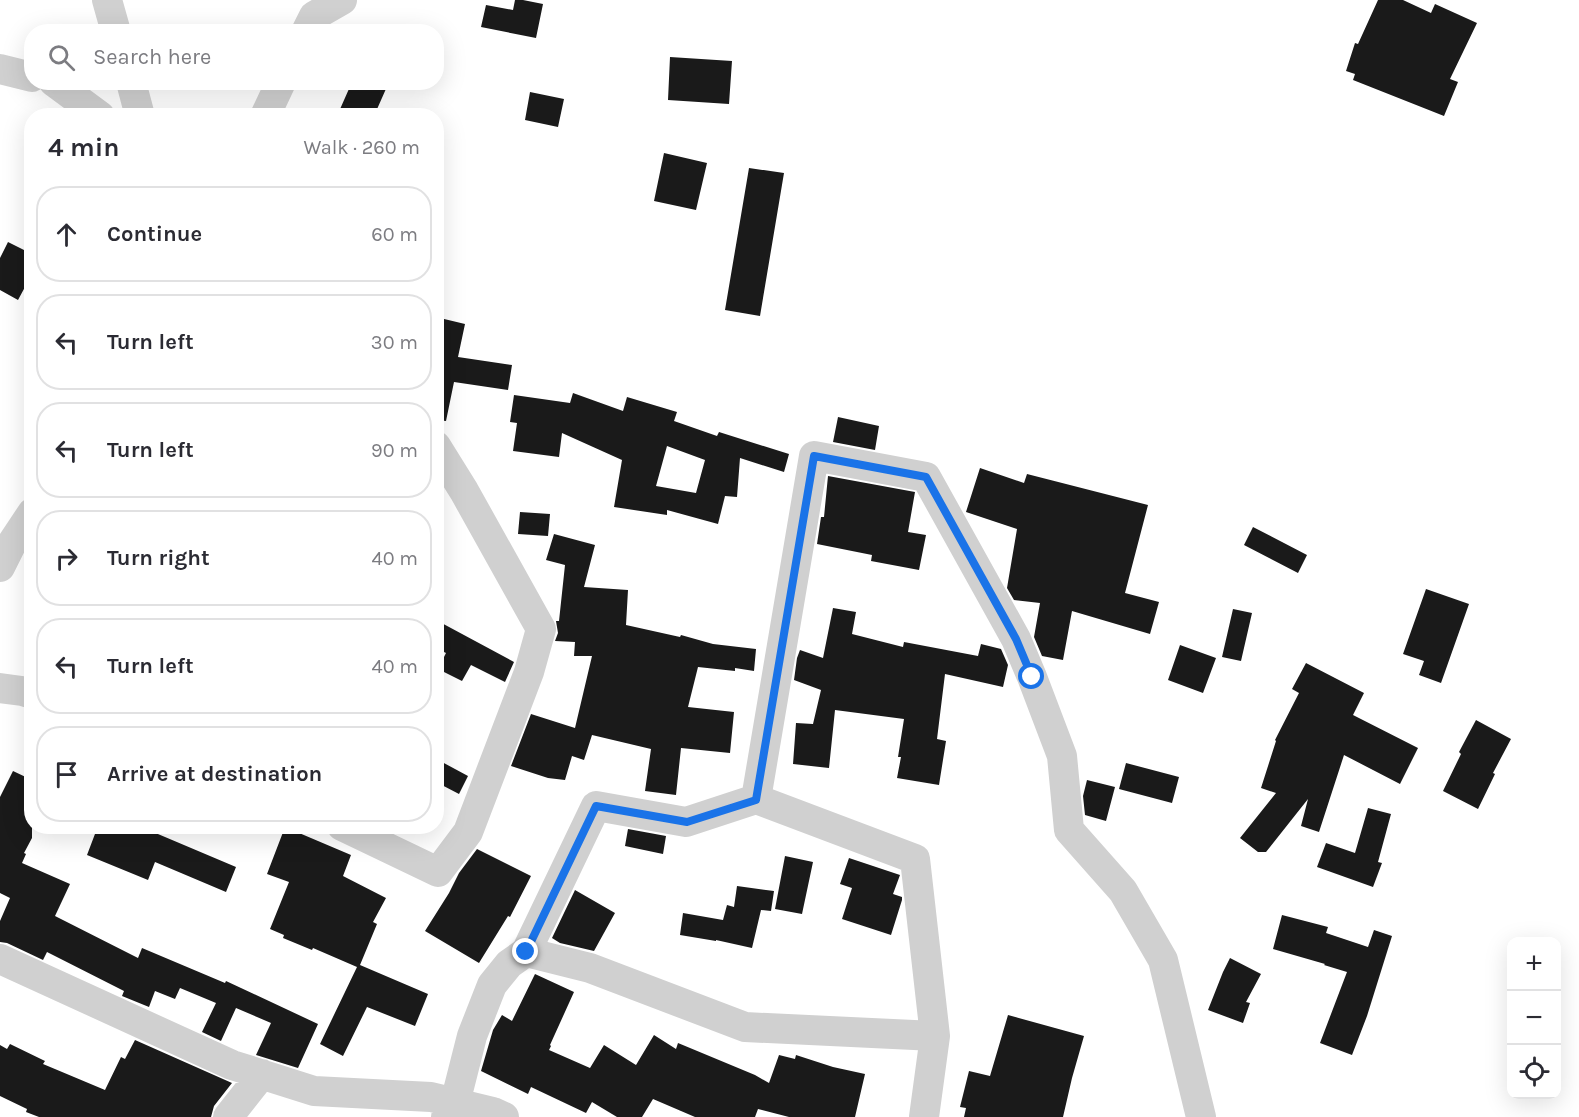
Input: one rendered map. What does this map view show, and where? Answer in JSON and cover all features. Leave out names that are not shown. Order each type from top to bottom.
[{"type":"street","points":[[107,0],[114,24]]},
{"type":"street","points":[[310,24],[314,15],[342,0]]},
{"type":"street","points":[[0,69],[24,75]]},
{"type":"street","points":[[65,90],[89,108]]},
{"type":"street","points":[[133,90],[138,108]]},
{"type":"street","points":[[269,108],[277,90]]},
{"type":"street","points":[[756,800],[814,456],[926,477],[1016,639],[1032,677],[1062,756],[1069,830],[1122,891],[1163,960],[1201,1117]]},
{"type":"street","points":[[359,834],[438,872],[468,832],[529,672],[541,629],[444,459]]},
{"type":"street","points":[[0,567],[24,525]]},
{"type":"street","points":[[0,688],[24,692]]},
{"type":"street","points":[[451,1110],[472,1036],[492,985],[509,964],[526,952],[596,806],[687,822],[756,800],[915,859],[935,1036],[924,1117]]},
{"type":"street","points":[[526,952],[590,968],[745,1027],[935,1036]]},
{"type":"street","points":[[0,959],[232,1065],[314,1091],[431,1097],[451,1110],[493,1112],[504,1117]]},
{"type":"street","points":[[228,1117],[262,1074]]},
{"type":"building","points":[[515,0],[543,4],[536,38],[481,27],[486,5],[513,10]]},
{"type":"building","points":[[1378,0],[1403,0],[1431,13],[1435,4],[1477,23],[1450,79],[1458,82],[1444,116],[1353,80],[1355,74],[1346,71],[1355,43],[1358,44]]},
{"type":"building","points":[[670,57],[732,61],[729,104],[668,100]]},
{"type":"building","points":[[348,90],[385,90],[378,108],[341,108]]},
{"type":"building","points":[[530,92],[564,99],[558,127],[525,120]]},
{"type":"building","points":[[664,153],[707,163],[696,210],[654,201]]},
{"type":"building","points":[[749,168],[784,173],[760,316],[725,310]]},
{"type":"building","points":[[8,242],[24,250],[24,289],[18,300],[0,290],[0,258]]},
{"type":"building","points":[[444,319],[465,324],[458,357],[512,365],[508,390],[454,382],[446,421],[444,421]]},
{"type":"building","points":[[573,393],[623,411],[627,397],[677,412],[674,421],[717,436],[719,432],[789,454],[784,472],[740,458],[737,497],[725,496],[718,524],[667,510],[667,515],[614,507],[622,460],[562,433],[559,457],[513,451],[517,423],[510,422],[514,395],[570,403]],"holes":[[[667,446],[705,460],[696,493],[656,486]]]},
{"type":"building","points":[[838,417],[879,426],[875,450],[833,442]]},
{"type":"building","points":[[980,468],[1024,483],[1027,474],[1148,505],[1125,593],[1159,602],[1150,634],[1072,611],[1063,660],[1042,656],[1034,637],[1040,603],[1014,600],[1007,588],[1017,529],[966,512]]},
{"type":"building","points":[[828,476],[915,492],[908,532],[926,535],[919,570],[871,561],[872,555],[817,544],[821,517],[824,517]]},
{"type":"building","points":[[520,512],[550,514],[548,536],[518,534]]},
{"type":"building","points":[[1253,527],[1307,555],[1298,573],[1244,545]]},
{"type":"building","points":[[554,534],[595,545],[584,587],[628,590],[626,625],[680,637],[681,635],[713,644],[756,649],[754,671],[698,667],[688,707],[734,712],[730,753],[681,748],[676,795],[645,791],[651,749],[592,735],[584,760],[572,756],[565,780],[548,778],[511,766],[531,714],[575,728],[592,656],[574,656],[575,642],[555,641],[558,633],[556,621],[559,621],[565,565],[546,560]]},
{"type":"building","points":[[1426,589],[1469,604],[1441,683],[1419,675],[1424,661],[1403,654]]},
{"type":"building","points":[[833,608],[856,612],[852,634],[903,647],[904,642],[978,656],[981,644],[1001,649],[1008,665],[1003,687],[945,674],[937,739],[946,741],[939,785],[897,778],[904,719],[835,710],[829,768],[793,764],[796,723],[813,724],[821,690],[794,680],[797,658],[800,650],[823,658]]},
{"type":"building","points":[[1233,609],[1252,613],[1241,661],[1222,657]]},
{"type":"building","points":[[444,624],[514,662],[505,682],[471,665],[462,681],[444,672],[446,653],[444,652]]},
{"type":"building","points":[[1180,645],[1216,658],[1203,693],[1168,680]]},
{"type":"building","points":[[1306,663],[1364,693],[1353,715],[1418,748],[1400,784],[1344,755],[1319,832],[1301,826],[1308,799],[1266,852],[1258,852],[1240,838],[1276,793],[1261,788],[1275,740],[1299,693],[1292,689]]},
{"type":"building","points":[[1476,720],[1511,739],[1478,809],[1443,791],[1461,754],[1459,752]]},
{"type":"building","points":[[444,763],[468,776],[459,794],[444,786]]},
{"type":"building","points":[[1126,763],[1179,777],[1172,803],[1119,789]]},
{"type":"building","points":[[13,771],[24,776],[24,834],[32,834],[32,838],[24,853],[26,854],[22,863],[70,884],[55,916],[138,958],[142,948],[225,983],[226,981],[318,1024],[298,1068],[256,1055],[271,1023],[236,1008],[221,1041],[202,1032],[216,1003],[180,988],[175,999],[155,991],[149,1007],[122,996],[124,991],[47,952],[43,960],[0,942],[0,921],[10,898],[0,893],[0,797]]},
{"type":"building","points":[[1087,780],[1115,787],[1106,821],[1085,815],[1083,796]]},
{"type":"building","points":[[1368,808],[1391,814],[1378,862],[1382,863],[1373,887],[1317,867],[1326,843],[1355,853]]},
{"type":"building","points":[[628,829],[666,836],[663,854],[625,846]]},
{"type":"building","points":[[95,834],[158,834],[236,867],[226,892],[155,862],[148,880],[87,855]]},
{"type":"building","points":[[282,834],[302,834],[351,855],[343,876],[386,898],[373,922],[377,924],[360,965],[428,994],[415,1026],[367,1007],[343,1056],[320,1044],[357,967],[283,938],[284,935],[270,929],[289,882],[267,874]]},
{"type":"building","points":[[477,849],[531,876],[510,917],[508,916],[479,963],[425,931],[459,873]]},
{"type":"building","points":[[785,856],[813,862],[802,914],[775,909]]},
{"type":"building","points":[[849,858],[900,875],[893,894],[902,897],[902,900],[891,935],[842,919],[852,888],[840,884]]},
{"type":"building","points":[[737,886],[774,891],[771,911],[761,910],[752,948],[680,935],[683,913],[723,920],[727,905],[734,907]]},
{"type":"building","points":[[575,890],[615,913],[594,951],[560,943],[552,938]]},
{"type":"building","points":[[1282,915],[1328,927],[1326,933],[1368,947],[1374,930],[1392,936],[1352,1055],[1320,1043],[1347,972],[1273,949]]},
{"type":"building","points":[[1230,958],[1261,974],[1246,1002],[1250,1003],[1243,1023],[1208,1010]]},
{"type":"building","points":[[535,974],[574,992],[549,1050],[590,1068],[604,1045],[636,1065],[654,1035],[676,1049],[678,1043],[769,1083],[779,1055],[795,1059],[796,1055],[865,1074],[855,1117],[789,1117],[758,1109],[755,1117],[695,1117],[653,1099],[642,1117],[617,1117],[592,1102],[586,1113],[531,1087],[528,1094],[481,1071],[493,1030],[502,1015],[512,1021]]},
{"type":"building","points":[[1008,1015],[1084,1036],[1063,1117],[964,1117],[966,1108],[960,1107],[969,1071],[990,1076]]},
{"type":"building","points":[[135,1040],[232,1083],[214,1106],[211,1117],[39,1117],[0,1096],[0,1045],[7,1049],[10,1044],[45,1061],[43,1064],[105,1090],[121,1057],[125,1059]]},
{"type":"route","points":[[526,952],[596,806],[687,822],[756,800],[814,456],[926,477],[1016,639],[1032,677]]}]
